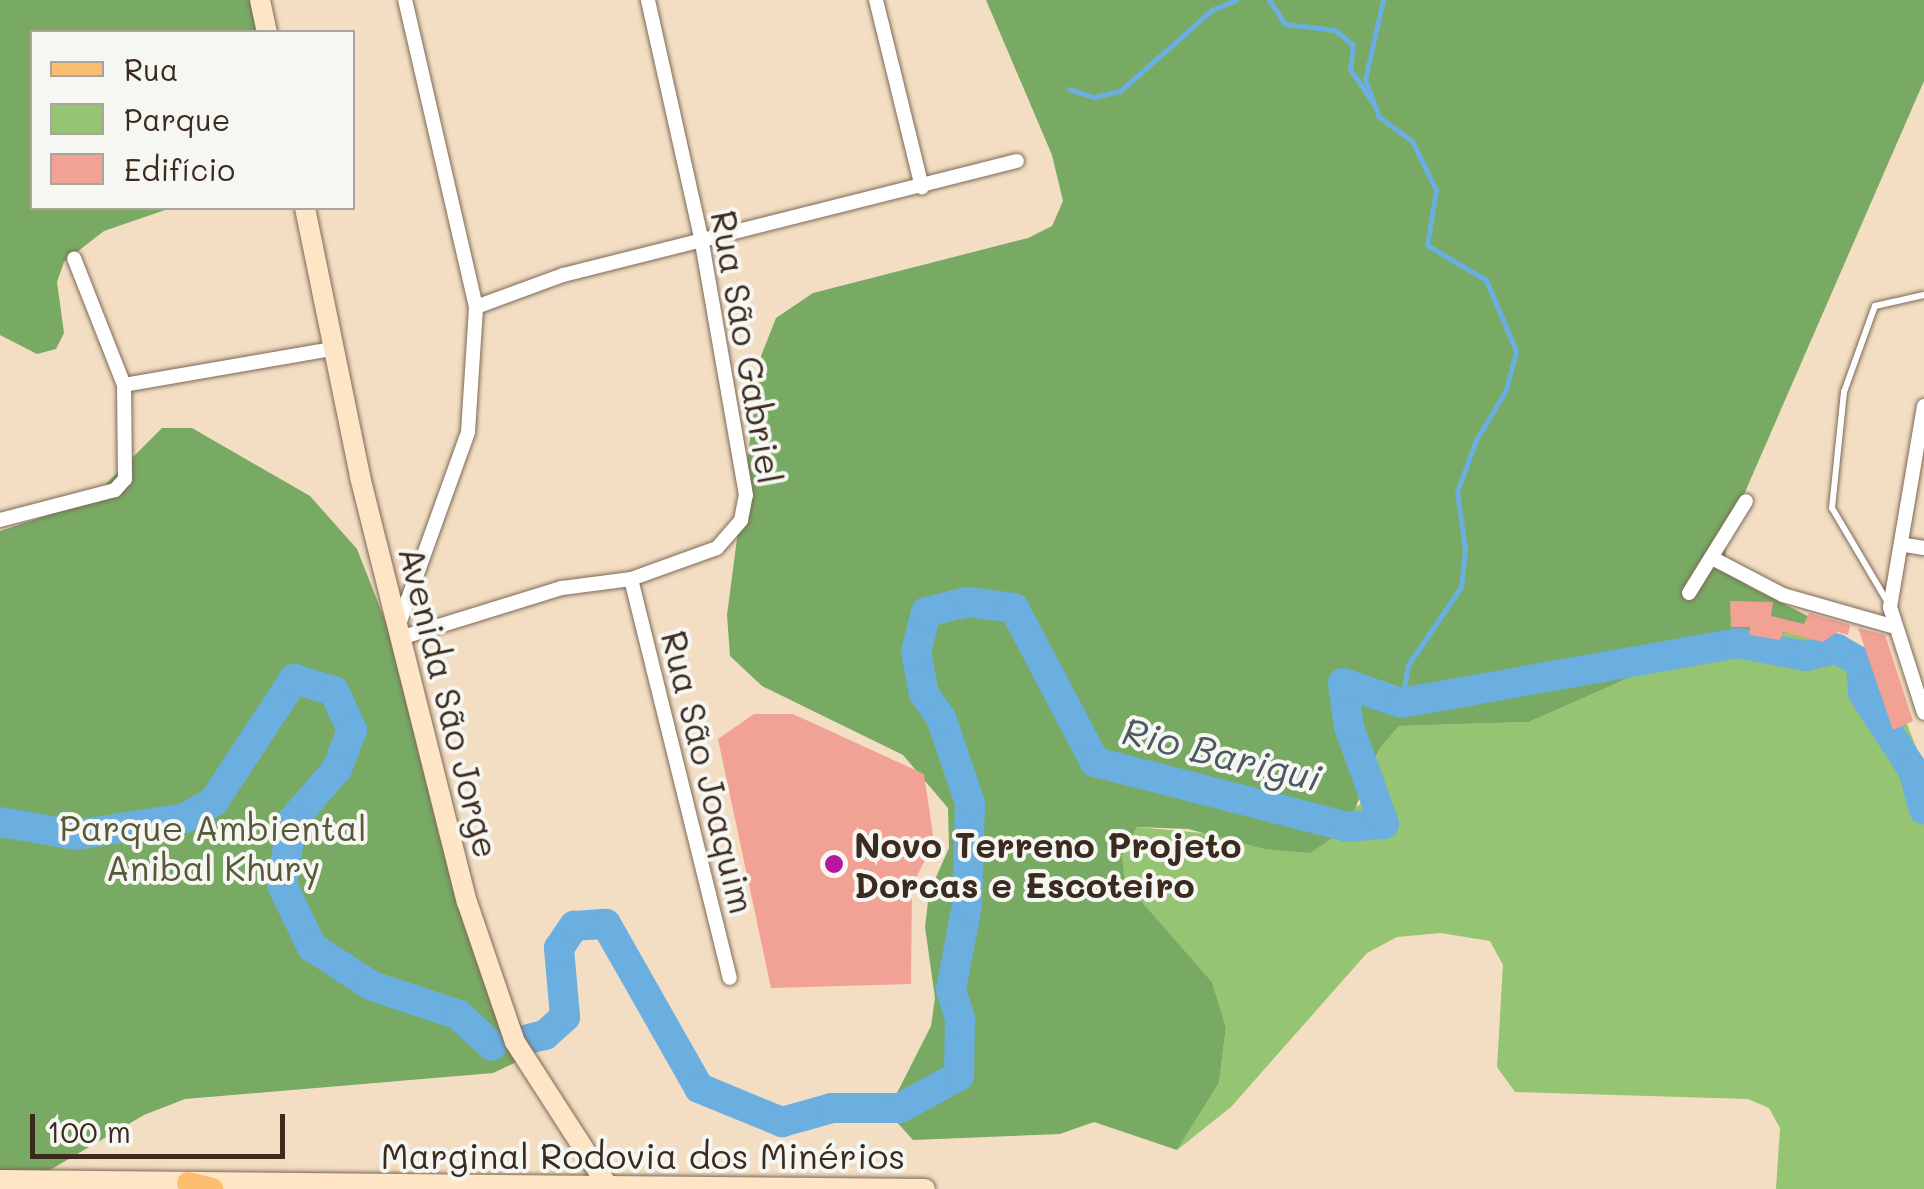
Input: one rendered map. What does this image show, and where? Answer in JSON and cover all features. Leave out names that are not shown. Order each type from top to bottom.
[{"type":"main road","points":[[188,1183],[212,1189]]},
{"type":"street","points":[[260,0],[267,30]]},
{"type":"street","points":[[399,632],[468,432],[476,307],[405,0]]},
{"type":"street","name":"Rua São Gabriel","points":[[399,632],[562,588],[631,580],[717,548],[735,535],[741,520],[746,496],[702,242],[648,0]]},
{"type":"street","points":[[876,0],[922,187]]},
{"type":"street","points":[[476,307],[563,275],[1017,160]]},
{"type":"street","name":"Avenida São Jorge","points":[[305,210],[333,349],[399,632],[467,902],[514,1042],[606,1183]]},
{"type":"street","points":[[0,520],[115,490],[125,479],[124,385],[74,258]]},
{"type":"street","points":[[124,385],[333,349]]},
{"type":"street","points":[[1924,406],[1905,545],[1890,607],[1892,626],[1921,696],[1924,713]]},
{"type":"street","points":[[1689,593],[1746,501]]},
{"type":"street","points":[[1905,545],[1924,548]]},
{"type":"street","points":[[1712,558],[1782,595],[1892,626]]},
{"type":"street","name":"Rua São Joaquim","points":[[631,580],[730,978]]},
{"type":"street","name":"Marginal Rodovia dos Minérios","points":[[0,1180],[926,1189]]},
{"type":"lane","points":[[1890,607],[1832,508],[1844,392],[1875,306],[1924,295]]},
{"type":"green space","points":[[0,0],[261,0],[266,30],[30,30],[30,210],[165,210],[104,231],[64,262],[57,282],[64,333],[56,349],[37,354],[0,335]]},
{"type":"green space","points":[[986,0],[1924,0],[1924,81],[1725,538],[1726,560],[1748,586],[1822,623],[1631,677],[1529,722],[1399,726],[1380,748],[1347,828],[1310,853],[1265,849],[1188,829],[1137,827],[1122,856],[1125,883],[1212,982],[1226,1027],[1219,1083],[1177,1150],[1094,1122],[1060,1134],[913,1140],[895,1120],[895,1097],[931,1026],[935,998],[925,927],[929,893],[949,848],[948,808],[903,755],[762,686],[730,656],[727,615],[761,356],[776,318],[813,293],[1028,238],[1052,226],[1063,201],[1052,155]]},
{"type":"green space","name":"Parque Ambiental Anibal Khury","points":[[162,428],[192,428],[310,496],[357,549],[403,666],[470,914],[526,1036],[525,1058],[493,1073],[185,1099],[144,1115],[26,1184],[0,1189],[0,531],[88,502]]},
{"type":"green space","points":[[1822,623],[1884,664],[1924,768],[1924,1189],[1776,1189],[1780,1128],[1769,1108],[1748,1099],[1515,1092],[1497,1067],[1503,965],[1490,941],[1441,933],[1397,937],[1367,953],[1231,1107],[1177,1150],[1219,1083],[1226,1027],[1212,982],[1124,883],[1122,856],[1137,827],[1213,834],[1360,805],[1380,748],[1399,726],[1529,722],[1631,677]]},
{"type":"building","points":[[1730,601],[1773,602],[1771,616],[1804,624],[1809,613],[1850,625],[1848,635],[1837,632],[1823,642],[1783,632],[1780,640],[1749,635],[1750,627],[1731,627]]},
{"type":"building","points":[[1858,628],[1885,635],[1913,721],[1893,730]]},
{"type":"building","name":"Novo Terreno Projeto Dorcas e Escoteiro","points":[[754,714],[793,714],[924,774],[934,842],[912,886],[911,984],[771,988],[718,739]]},
{"type":"waterway","points":[[1069,89],[1094,97],[1120,91],[1212,10],[1236,0]]},
{"type":"waterway","points":[[1269,0],[1285,24],[1335,30],[1353,45],[1350,69],[1373,103]]},
{"type":"waterway","points":[[1383,0],[1365,79],[1379,117],[1412,141],[1436,190],[1427,245],[1486,280],[1516,351],[1506,390],[1476,440],[1457,492],[1465,550],[1461,587],[1408,665],[1401,703]]},
{"type":"waterway","name":"Rio Barigui","points":[[528,1039],[545,1035],[565,1017],[559,948],[574,926],[606,924],[699,1088],[782,1122],[832,1108],[900,1108],[959,1076],[960,1019],[951,989],[967,906],[970,803],[941,718],[924,694],[916,652],[926,612],[967,602],[1014,608],[1095,762],[1348,827],[1384,824],[1349,727],[1343,683],[1401,703],[1737,643],[1806,656],[1837,649],[1861,663],[1863,693],[1913,770],[1924,810]]},
{"type":"waterway","name":"Rio Barigui","points":[[0,822],[76,835],[185,818],[214,801],[294,679],[334,691],[352,730],[337,769],[292,821],[282,885],[312,947],[372,986],[459,1015],[492,1046]]},
{"type":"place","name":"Novo Terreno Projeto Dorcas e Escoteiro","points":[[834,864]]}]
